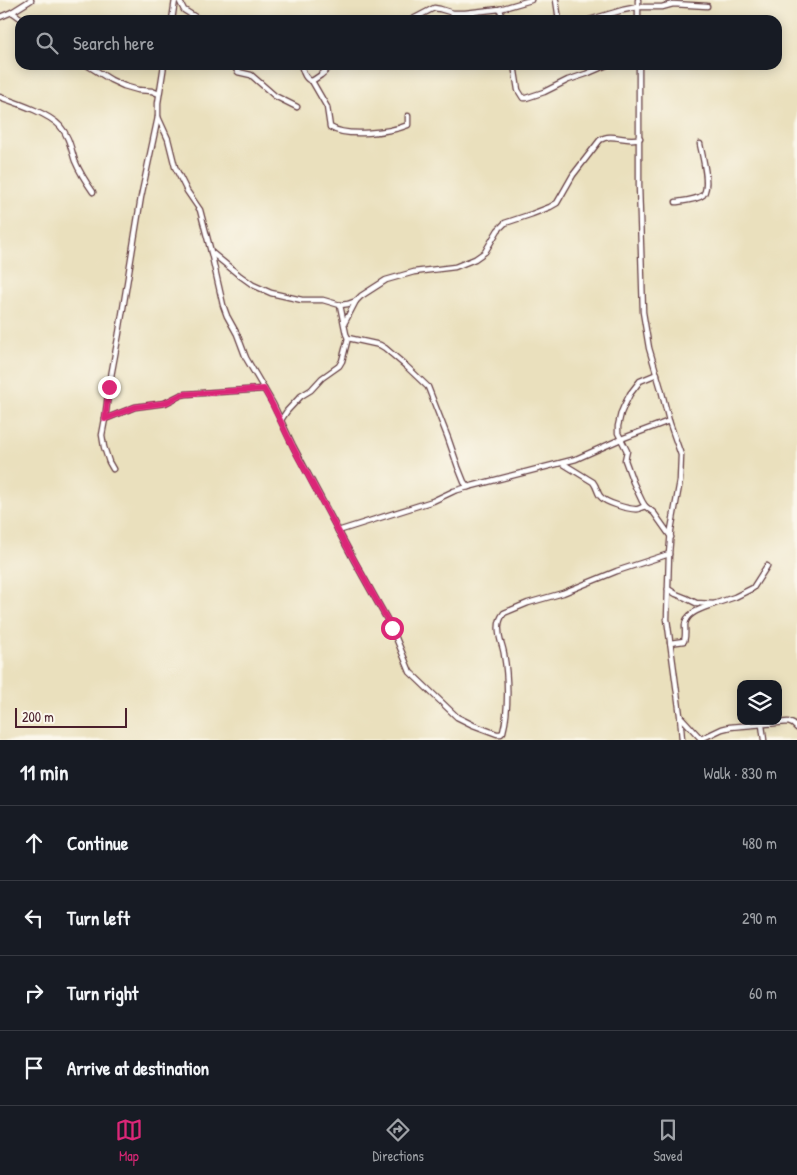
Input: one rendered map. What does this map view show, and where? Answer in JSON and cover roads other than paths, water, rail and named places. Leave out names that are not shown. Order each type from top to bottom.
[{"type":"street","points":[[0,17],[31,0]]},
{"type":"street","points":[[173,15],[177,0]]},
{"type":"street","points":[[177,0],[184,10],[192,15]]},
{"type":"street","points":[[421,15],[434,8],[460,13],[500,9],[531,0]]},
{"type":"street","points":[[556,0],[558,15]]},
{"type":"street","points":[[638,0],[638,15]]},
{"type":"street","points":[[606,15],[638,7],[662,7],[673,4],[708,6]]},
{"type":"street","points":[[500,9],[502,15]]},
{"type":"street","points":[[12,12],[16,15]]},
{"type":"street","points":[[95,70],[124,86],[159,94]]},
{"type":"street","points":[[113,469],[102,441],[102,434],[141,197],[158,117],[159,94],[163,70]]},
{"type":"street","points":[[236,70],[251,75],[276,96],[297,107]]},
{"type":"street","points":[[302,70],[306,78],[312,81],[327,107],[330,127],[337,130],[360,133],[392,129],[408,125],[408,116]]},
{"type":"street","points":[[312,81],[326,70]]},
{"type":"street","points":[[515,70],[518,90],[523,98],[526,98],[595,70]]},
{"type":"street","points":[[639,70],[639,185],[644,327],[680,455],[680,481],[669,554],[667,619],[682,740]]},
{"type":"street","points":[[0,97],[39,112],[59,124],[69,143],[80,172],[93,192]]},
{"type":"street","points":[[158,117],[168,139],[175,167],[187,191],[200,210],[223,305],[246,358],[273,404],[338,531],[392,628],[410,672],[457,717],[497,734],[503,732],[506,717],[506,672],[499,622],[504,613],[669,554]]},
{"type":"street","points":[[345,322],[356,301],[386,280],[414,272],[455,267],[468,263],[484,252],[505,222],[532,214],[557,203],[573,175],[600,140],[606,137],[632,140],[640,138]]},
{"type":"street","points":[[676,202],[700,196],[706,190],[700,144]]},
{"type":"street","points":[[211,252],[245,280],[271,293],[302,300],[323,300],[340,305],[356,301]]},
{"type":"street","points":[[281,420],[301,396],[311,390],[322,378],[339,366],[342,361],[348,338],[340,305]]},
{"type":"street","points":[[348,338],[385,348],[428,387],[458,467],[468,487]]},
{"type":"street","points":[[657,374],[640,381],[627,399],[618,426],[618,433],[627,451],[625,460],[633,482],[645,506],[654,513],[671,537]]},
{"type":"street","points":[[105,419],[135,407],[165,403],[186,394],[264,389]]},
{"type":"street","points":[[338,531],[433,501],[454,491],[562,463],[669,421]]},
{"type":"street","points":[[562,463],[593,482],[606,502],[631,509],[645,506]]},
{"type":"street","points":[[670,643],[684,641],[686,619],[691,614],[753,588],[766,566]]},
{"type":"street","points":[[668,589],[696,603],[714,604]]},
{"type":"street","points":[[680,716],[701,740],[715,732],[730,727],[762,725],[764,740]]},
{"type":"street","points":[[782,723],[788,722],[797,728]]}]
